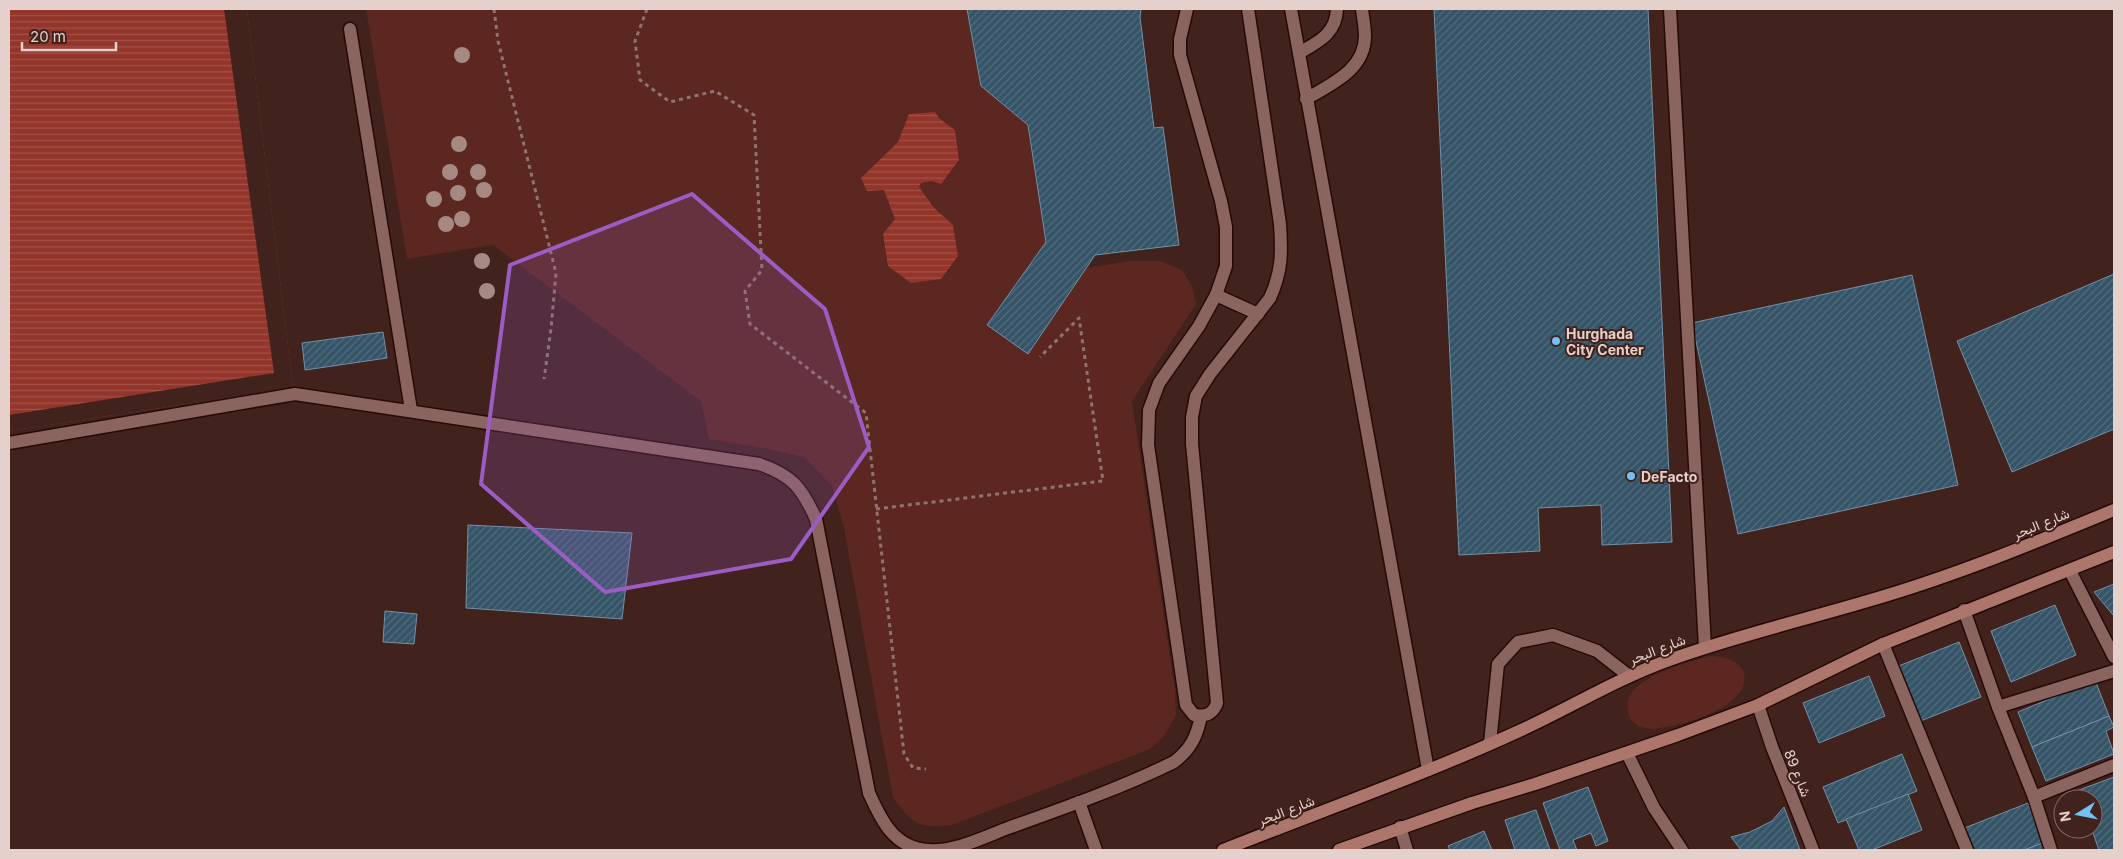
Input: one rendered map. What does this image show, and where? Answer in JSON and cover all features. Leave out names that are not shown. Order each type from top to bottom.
[{"type":"main road","name":"شارع البحر","points":[[1223,850],[1364,797],[1428,770],[1490,743],[1629,676],[1705,647],[1870,601],[1945,577],[2114,510]]},
{"type":"main road","points":[[1339,850],[1627,753],[1758,706],[1883,644],[1964,610],[2070,571],[2114,552]]},
{"type":"street","points":[[1187,9],[1180,39],[1180,55],[1216,183],[1226,227],[1226,266],[1216,295],[1199,326],[1159,383],[1149,410],[1148,445],[1185,698],[1189,710],[1194,715],[1201,716],[1208,715],[1214,710],[1217,703],[1192,444],[1192,417],[1196,396],[1210,374],[1270,298],[1276,284],[1282,258],[1280,224],[1248,9]]},
{"type":"street","points":[[1291,9],[1428,770]]},
{"type":"street","points":[[1298,53],[1323,39],[1330,32],[1337,9]]},
{"type":"street","points":[[1306,98],[1341,77],[1352,69],[1359,60],[1365,37],[1362,9]]},
{"type":"street","points":[[1670,9],[1705,647]]},
{"type":"street","points":[[350,29],[411,410]]},
{"type":"street","points":[[1216,295],[1258,314]]},
{"type":"street","points":[[9,443],[295,394],[759,464],[779,471],[794,483],[806,498],[816,519],[869,793],[880,820],[891,834],[908,844],[928,850],[956,847],[1079,802],[1174,762],[1185,754],[1193,743],[1201,716]]},
{"type":"street","points":[[2070,571],[2114,657]]},
{"type":"street","points":[[1964,610],[1998,707],[2034,798],[2051,850]]},
{"type":"street","points":[[1490,743],[1498,664],[1518,642],[1553,635],[1597,651],[1629,676]]},
{"type":"street","points":[[1883,644],[1967,850]]},
{"type":"street","points":[[1998,707],[2114,671]]},
{"type":"street","name":"شارع 89","points":[[1758,706],[1772,747],[1813,850]]},
{"type":"street","points":[[1627,753],[1654,808],[1682,850]]},
{"type":"street","points":[[2034,798],[2114,765]]},
{"type":"street","points":[[1079,802],[1096,850]]},
{"type":"street","points":[[1400,828],[1408,850]]},
{"type":"path","points":[[494,9],[498,41],[556,273],[552,329],[544,379]]},
{"type":"path","points":[[647,9],[635,41],[640,80],[670,102],[715,90],[754,115],[762,270],[745,291],[750,324],[866,413],[904,754],[913,768],[926,769]]},
{"type":"path","points":[[876,509],[1103,481],[1079,318],[1040,357]]},
{"type":"highlighted area","points":[[692,194],[825,309],[869,447],[791,559],[605,592],[481,484],[510,265]]},
{"type":"shaded area","points":[[9,9],[247,9],[293,388],[9,431]]},
{"type":"shaded area","points":[[366,9],[967,9],[981,86],[1028,125],[1046,242],[987,325],[1086,268],[1129,261],[1161,261],[1182,270],[1192,286],[1196,304],[1132,401],[1175,691],[1176,715],[1164,736],[1150,749],[952,825],[931,826],[912,820],[893,798],[844,528],[832,486],[804,457],[709,439],[701,401],[493,245],[407,259]]},
{"type":"shaded area","points":[[935,112],[940,119],[955,130],[959,160],[941,184],[931,181],[921,183],[919,187],[934,208],[953,225],[958,256],[941,279],[911,283],[888,266],[883,234],[895,219],[884,190],[867,191],[861,178],[898,142],[909,114]]},
{"type":"shaded area","points":[[1711,656],[1732,660],[1739,665],[1745,678],[1738,695],[1729,703],[1713,712],[1684,723],[1651,729],[1636,725],[1628,711],[1628,701],[1632,692],[1639,685],[1668,669]]},
{"type":"pier","points":[[224,9],[247,9],[293,388],[9,431],[9,415],[274,373]]},
{"type":"building","points":[[967,9],[1141,9],[1140,17],[1154,128],[1163,127],[1179,245],[1095,255],[1028,354],[987,325],[1046,242],[1028,125],[981,86]]},
{"type":"building","name":"Hurghada City Center","points":[[1434,9],[1648,9],[1672,542],[1602,545],[1601,505],[1538,508],[1540,551],[1459,555]]},
{"type":"building","points":[[2114,274],[2114,429],[2012,472],[1957,341]]},
{"type":"building","points":[[1912,275],[1958,485],[1738,534],[1692,323]]},
{"type":"building","points":[[383,332],[387,358],[305,370],[302,343]]},
{"type":"building","points":[[468,525],[632,533],[622,619],[466,608]]},
{"type":"building","points":[[2114,584],[2114,616],[2094,592]]},
{"type":"building","points":[[2055,605],[2076,655],[2011,682],[1991,631]]},
{"type":"building","points":[[385,611],[417,614],[414,644],[383,642]]},
{"type":"building","points":[[1959,642],[1981,697],[1918,722],[1896,667]]},
{"type":"building","points":[[1869,676],[1885,716],[1819,743],[1803,703]]},
{"type":"building","points":[[2095,680],[2109,716],[2032,747],[2018,712]]},
{"type":"building","points":[[2109,716],[2114,727],[2106,731],[2114,754],[2046,781],[2032,747]]},
{"type":"building","points":[[1902,754],[1917,791],[1838,823],[1823,787]]},
{"type":"building","points":[[2114,777],[2114,850],[2099,850],[2095,839],[2103,839],[2103,789],[2082,789]]},
{"type":"building","points":[[1588,787],[1608,841],[1596,846],[1591,833],[1573,840],[1577,850],[1560,850],[1543,803]]},
{"type":"building","points":[[1908,794],[1922,830],[1872,850],[1859,850],[1846,819]]},
{"type":"building","points":[[2028,803],[2043,843],[2024,850],[1970,850],[1962,829]]},
{"type":"building","points":[[1784,807],[1800,850],[1741,850],[1731,837],[1750,832],[1772,821]]},
{"type":"building","points":[[1536,810],[1550,850],[1515,850],[1505,820]]},
{"type":"building","points":[[1484,831],[1492,850],[1450,850],[1448,846]]},
{"type":"building","points":[[2043,843],[2046,850],[2024,850]]},
{"type":"place","name":"Hurghada City Center","points":[[1556,341]]},
{"type":"place","name":"DeFacto","points":[[1631,476]]}]
